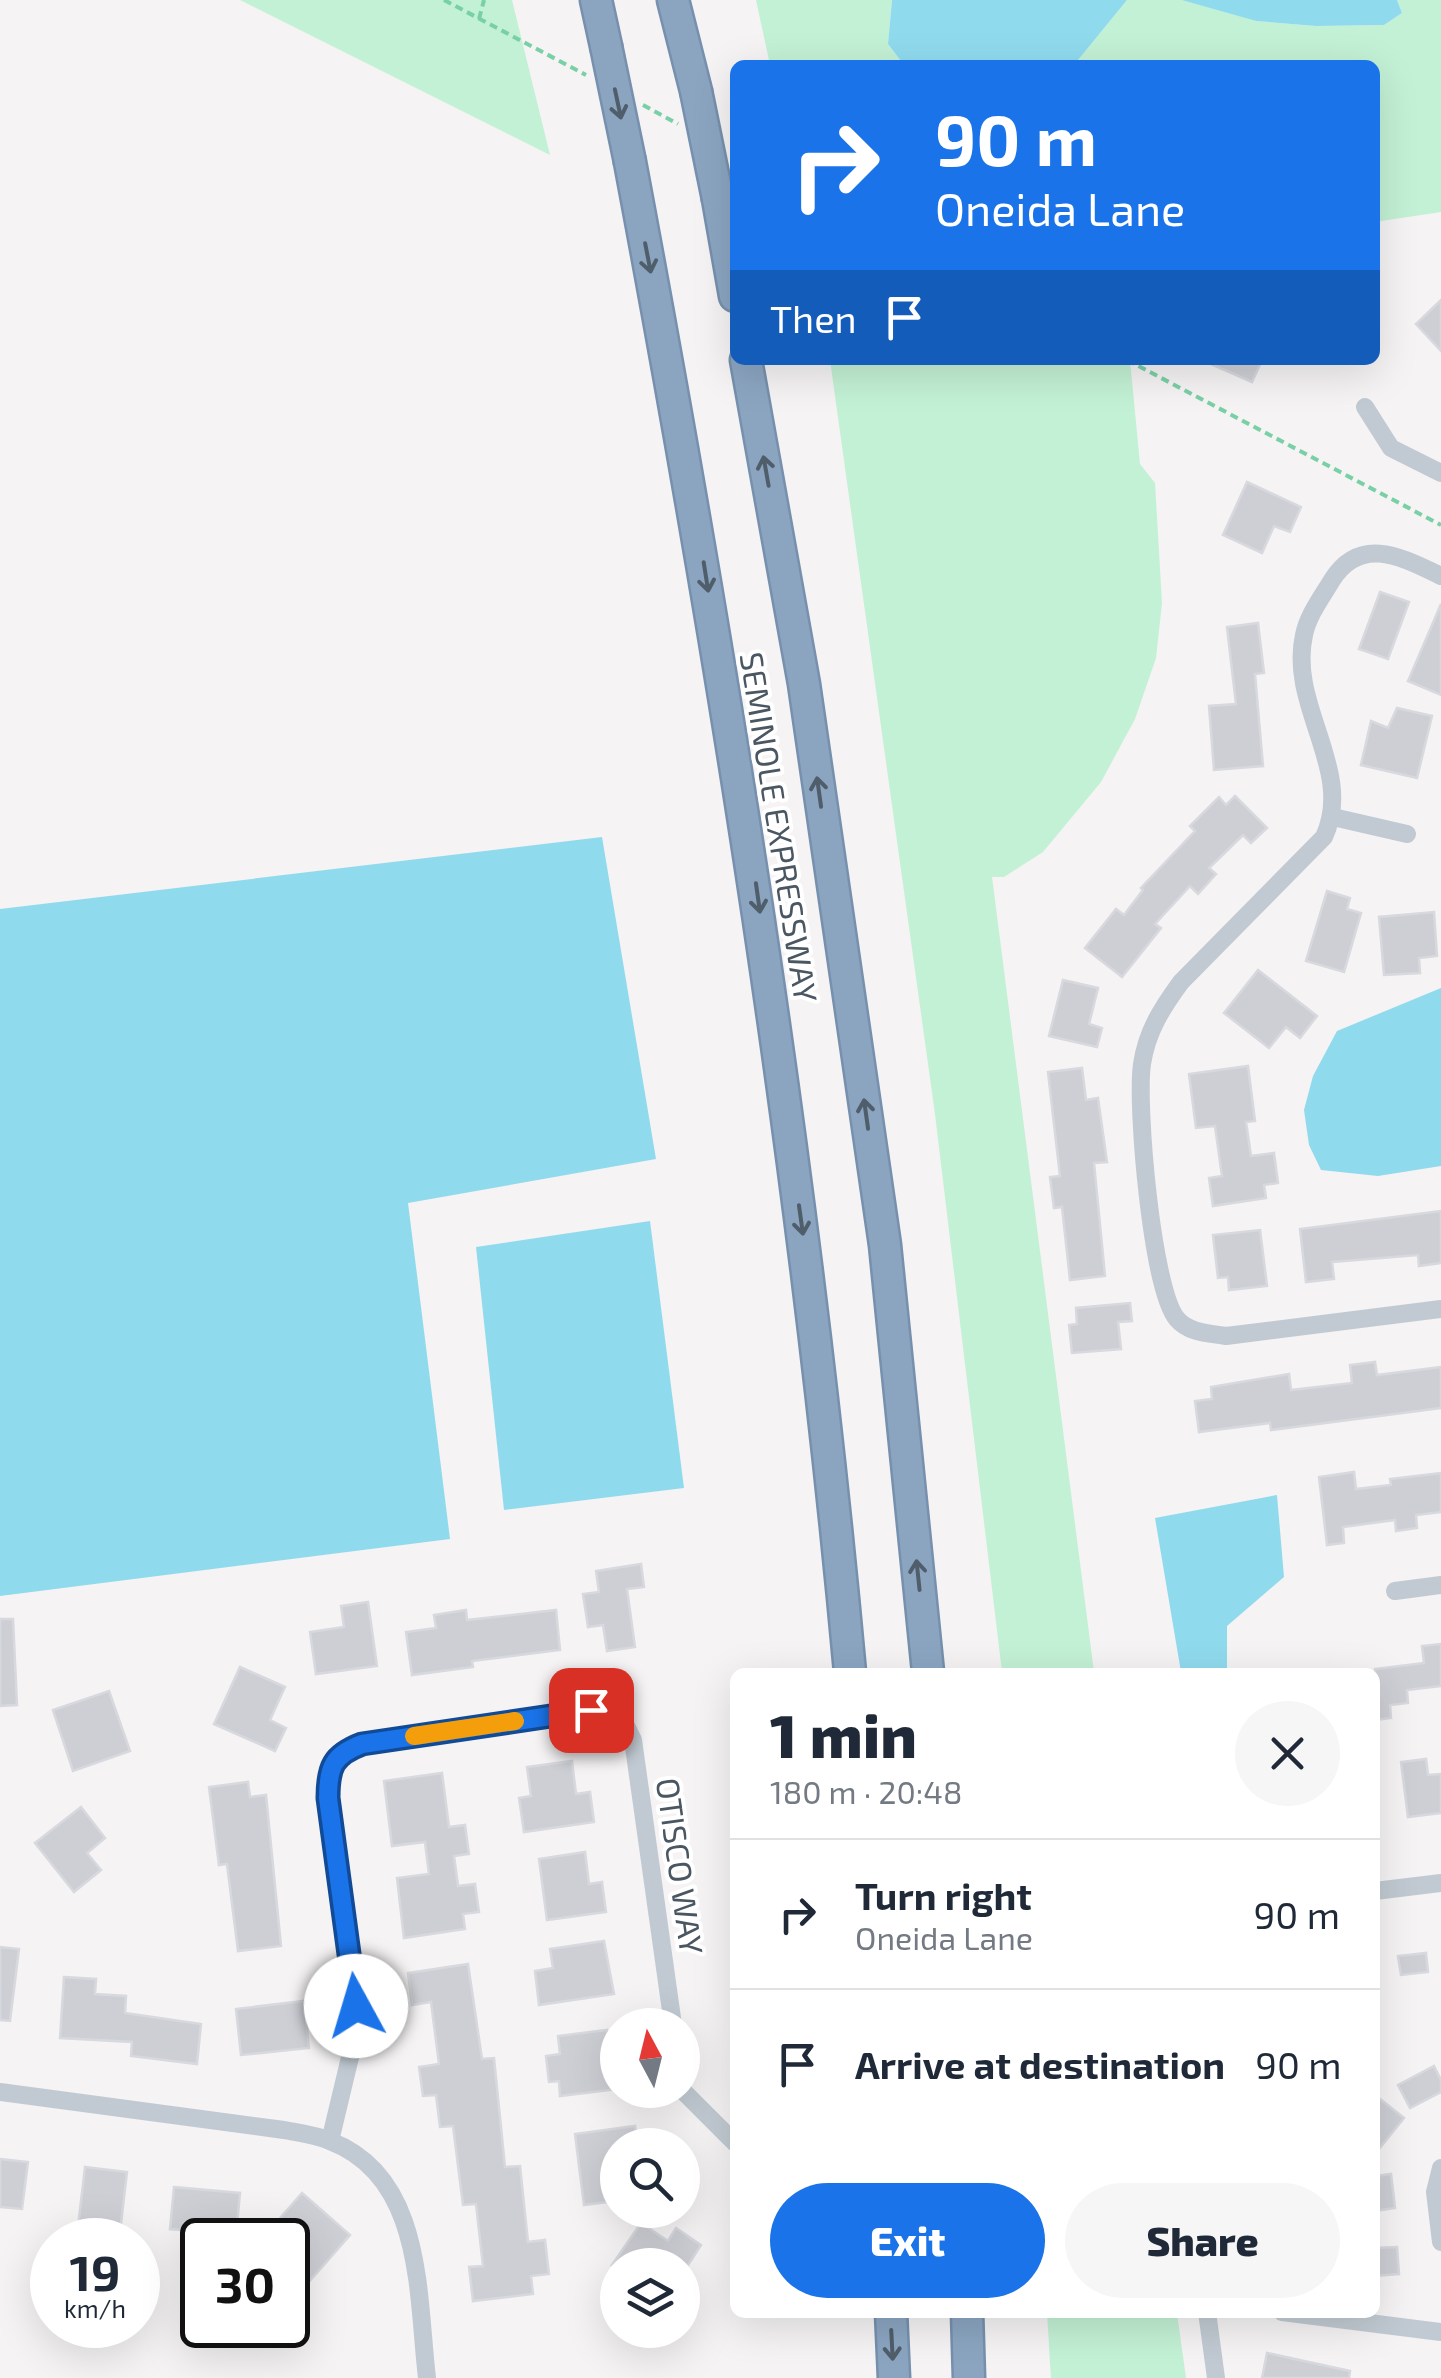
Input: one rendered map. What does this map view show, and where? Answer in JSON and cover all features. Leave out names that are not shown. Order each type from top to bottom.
[{"type":"highway","name":"SEMINOLE EXPRESSWAY","points":[[596,0],[692,493],[755,875],[805,1254],[850,1668]]},
{"type":"highway","points":[[674,0],[730,268]]},
{"type":"highway","name":"SEMINOLE EXPRESSWAY","points":[[747,365],[804,684],[884,1245],[928,1668]]},
{"type":"highway","points":[[891,2318],[894,2378]]},
{"type":"highway","points":[[966,2318],[970,2378]]},
{"type":"street","points":[[1365,407],[1391,448],[1441,473]]},
{"type":"street","points":[[1441,576],[1393,553],[1357,558],[1341,566],[1315,608],[1304,632],[1300,663],[1306,707],[1330,772],[1335,798],[1333,817],[1324,837],[1181,982],[1150,1032],[1142,1066],[1141,1112],[1160,1282],[1178,1320],[1196,1332],[1226,1336],[1441,1309]]},
{"type":"street","points":[[1333,817],[1407,834]]},
{"type":"street","points":[[1395,1591],[1441,1585]]},
{"type":"street","name":"OTISCO WAY","points":[[330,2141],[352,2049],[356,2006],[328,1798],[328,1772],[340,1753],[362,1744],[591,1710],[622,1718],[633,1740],[671,2008]]},
{"type":"street","points":[[1380,1890],[1441,1883]]},
{"type":"street","points":[[0,2092],[284,2130],[330,2141],[363,2159],[386,2181],[400,2206],[410,2240],[427,2378]]},
{"type":"street","points":[[700,2108],[730,2139]]},
{"type":"street","points":[[1441,2168],[1435,2192],[1441,2242]]},
{"type":"street","points":[[1207,2318],[1216,2378]]},
{"type":"street","points":[[1330,2318],[1441,2332]]},
{"type":"path","points":[[479,19],[484,0]]},
{"type":"path","points":[[1137,365],[1441,525]]},
{"type":"green space","points":[[240,0],[512,0],[550,155]]},
{"type":"green space","points":[[756,0],[892,0],[888,44],[900,60],[769,60]]},
{"type":"green space","points":[[1127,0],[1185,0],[1256,21],[1316,26],[1384,25],[1402,13],[1397,0],[1441,0],[1441,212],[1380,221],[1380,60],[1078,60]]},
{"type":"green space","points":[[831,365],[1130,365],[1140,464],[1155,483],[1162,603],[1156,658],[1135,719],[1101,782],[1043,852],[1004,877],[992,877],[1093,1668],[1002,1668],[935,1114]]},
{"type":"green space","points":[[1047,2318],[1178,2318],[1186,2378],[1051,2378]]},
{"type":"water","points":[[892,0],[1127,0],[1078,60],[900,60],[888,44]]},
{"type":"water","points":[[1182,0],[1397,0],[1402,13],[1384,25],[1316,26],[1256,21]]},
{"type":"water","points":[[602,837],[656,1159],[408,1203],[450,1539],[0,1596],[0,909]]},
{"type":"water","points":[[1441,988],[1441,1166],[1378,1176],[1321,1170],[1309,1145],[1304,1110],[1313,1076],[1337,1031]]},
{"type":"water","points":[[650,1221],[684,1488],[504,1510],[476,1247]]},
{"type":"water","points":[[1277,1495],[1284,1577],[1227,1626],[1227,1668],[1180,1668],[1155,1518]]},
{"type":"building","points":[[1441,300],[1441,351],[1416,324]]},
{"type":"building","points":[[1213,365],[1260,365],[1252,382]]},
{"type":"building","points":[[1247,482],[1301,507],[1290,532],[1274,526],[1262,553],[1223,535]]},
{"type":"building","points":[[1380,592],[1409,602],[1388,659],[1359,649]]},
{"type":"building","points":[[1441,604],[1441,695],[1408,681]]},
{"type":"building","points":[[1258,623],[1264,673],[1255,674],[1263,766],[1214,770],[1209,706],[1236,704],[1227,627]]},
{"type":"building","points":[[1397,708],[1432,716],[1417,778],[1361,765],[1371,721],[1388,728]]},
{"type":"building","points":[[1235,796],[1267,828],[1251,843],[1243,835],[1209,868],[1216,874],[1198,894],[1190,886],[1155,924],[1161,928],[1122,977],[1085,948],[1116,909],[1124,915],[1141,888],[1195,831],[1190,826],[1219,797],[1226,805]]},
{"type":"building","points":[[1327,891],[1350,898],[1347,909],[1361,913],[1344,972],[1306,961]]},
{"type":"building","points":[[1434,912],[1437,956],[1419,958],[1420,973],[1384,975],[1379,917]]},
{"type":"building","points":[[1258,970],[1317,1016],[1300,1038],[1286,1027],[1269,1048],[1224,1013]]},
{"type":"building","points":[[1063,980],[1098,988],[1089,1024],[1102,1028],[1097,1047],[1049,1036]]},
{"type":"building","points":[[1248,1066],[1255,1121],[1246,1122],[1251,1156],[1274,1153],[1278,1183],[1264,1185],[1266,1198],[1213,1206],[1209,1178],[1222,1176],[1215,1126],[1196,1128],[1189,1074]]},
{"type":"building","points":[[1082,1068],[1086,1100],[1098,1098],[1107,1162],[1094,1163],[1105,1276],[1070,1280],[1062,1207],[1054,1208],[1050,1177],[1060,1176],[1048,1072]]},
{"type":"building","points":[[1441,1211],[1441,1263],[1419,1266],[1418,1255],[1332,1262],[1334,1279],[1306,1282],[1300,1229]]},
{"type":"building","points":[[1260,1230],[1267,1286],[1229,1290],[1228,1277],[1218,1278],[1213,1235]]},
{"type":"building","points":[[1130,1303],[1132,1321],[1118,1322],[1121,1349],[1072,1353],[1069,1325],[1077,1324],[1076,1308]]},
{"type":"building","points":[[1375,1362],[1377,1375],[1441,1367],[1441,1408],[1271,1430],[1270,1423],[1199,1432],[1195,1401],[1212,1399],[1211,1387],[1289,1374],[1291,1390],[1352,1383],[1350,1365]]},
{"type":"building","points":[[1354,1472],[1356,1489],[1391,1485],[1390,1479],[1441,1473],[1441,1512],[1416,1515],[1417,1528],[1396,1531],[1395,1520],[1343,1527],[1344,1543],[1327,1545],[1319,1477]]},
{"type":"building","points":[[641,1564],[644,1587],[627,1589],[635,1647],[607,1651],[603,1625],[588,1627],[583,1594],[599,1592],[596,1571]]},
{"type":"building","points":[[368,1602],[377,1666],[316,1674],[310,1632],[344,1627],[341,1606]]},
{"type":"building","points":[[466,1610],[467,1620],[556,1610],[560,1650],[472,1661],[473,1667],[412,1675],[406,1632],[436,1628],[434,1615]]},
{"type":"building","points":[[0,1619],[13,1619],[17,1705],[0,1706]]},
{"type":"building","points":[[1441,1644],[1441,1686],[1407,1690],[1408,1703],[1390,1705],[1391,1718],[1380,1719],[1380,1668],[1424,1663],[1422,1646]]},
{"type":"building","points":[[240,1667],[285,1687],[270,1720],[286,1728],[275,1751],[214,1724]]},
{"type":"building","points":[[109,1691],[130,1751],[73,1771],[53,1710]]},
{"type":"building","points":[[1426,1759],[1428,1775],[1441,1774],[1441,1813],[1408,1817],[1401,1762]]},
{"type":"building","points":[[572,1761],[576,1794],[590,1792],[594,1822],[524,1832],[519,1798],[531,1796],[527,1767]]},
{"type":"building","points":[[442,1773],[449,1827],[465,1825],[469,1854],[454,1856],[458,1886],[475,1884],[479,1912],[463,1914],[465,1929],[404,1938],[397,1878],[429,1874],[425,1842],[392,1846],[384,1781]]},
{"type":"building","points":[[248,1782],[250,1797],[266,1795],[281,1946],[238,1951],[227,1864],[219,1865],[209,1787]]},
{"type":"building","points":[[81,1807],[105,1838],[87,1853],[101,1870],[74,1892],[35,1843]]},
{"type":"building","points":[[585,1852],[589,1884],[602,1882],[606,1912],[547,1920],[539,1859]]},
{"type":"building","points":[[604,1941],[614,1994],[539,2005],[535,1971],[553,1968],[550,1949]]},
{"type":"building","points":[[0,1947],[19,1949],[10,2021],[0,2020]]},
{"type":"building","points":[[1426,1953],[1428,1972],[1401,1975],[1398,1956]]},
{"type":"building","points":[[468,1964],[482,2059],[494,2058],[505,2167],[520,2166],[528,2242],[545,2240],[549,2274],[531,2276],[533,2294],[473,2301],[469,2267],[483,2266],[476,2204],[463,2205],[453,2126],[440,2127],[436,2095],[423,2096],[419,2067],[439,2064],[431,2002],[412,2005],[408,1973]]},
{"type":"building","points":[[64,1977],[96,1979],[95,1994],[126,1996],[125,2013],[201,2024],[197,2064],[131,2056],[132,2042],[60,2038]]},
{"type":"building","points":[[304,2001],[309,2048],[241,2055],[236,2009]]},
{"type":"building","points":[[600,2031],[600,2091],[560,2096],[559,2081],[549,2082],[546,2056],[560,2054],[558,2036]]},
{"type":"building","points":[[1434,2066],[1441,2080],[1441,2092],[1410,2108],[1398,2085]]},
{"type":"building","points":[[1380,2099],[1404,2118],[1380,2148]]},
{"type":"building","points":[[600,2131],[600,2203],[584,2205],[575,2134]]},
{"type":"building","points":[[0,2159],[28,2162],[22,2209],[0,2207]]},
{"type":"building","points":[[85,2167],[127,2172],[122,2218],[79,2218]]},
{"type":"building","points":[[1391,2174],[1395,2208],[1380,2210],[1380,2175]]},
{"type":"building","points":[[174,2187],[240,2193],[238,2218],[180,2218],[180,2230],[170,2229]]},
{"type":"building","points":[[302,2193],[350,2235],[310,2281],[310,2218],[280,2218]]},
{"type":"building","points":[[638,2228],[648,2228],[668,2241],[676,2228],[701,2245],[699,2248],[624,2248]]},
{"type":"building","points":[[1397,2247],[1399,2274],[1380,2276],[1380,2248]]},
{"type":"building","points":[[1267,2353],[1350,2371],[1349,2378],[1262,2378]]},
{"type":"slow traffic","points":[[414,1736],[515,1721]]},
{"type":"route","points":[[356,2006],[328,1798],[328,1772],[340,1753],[362,1744],[591,1710]]}]
